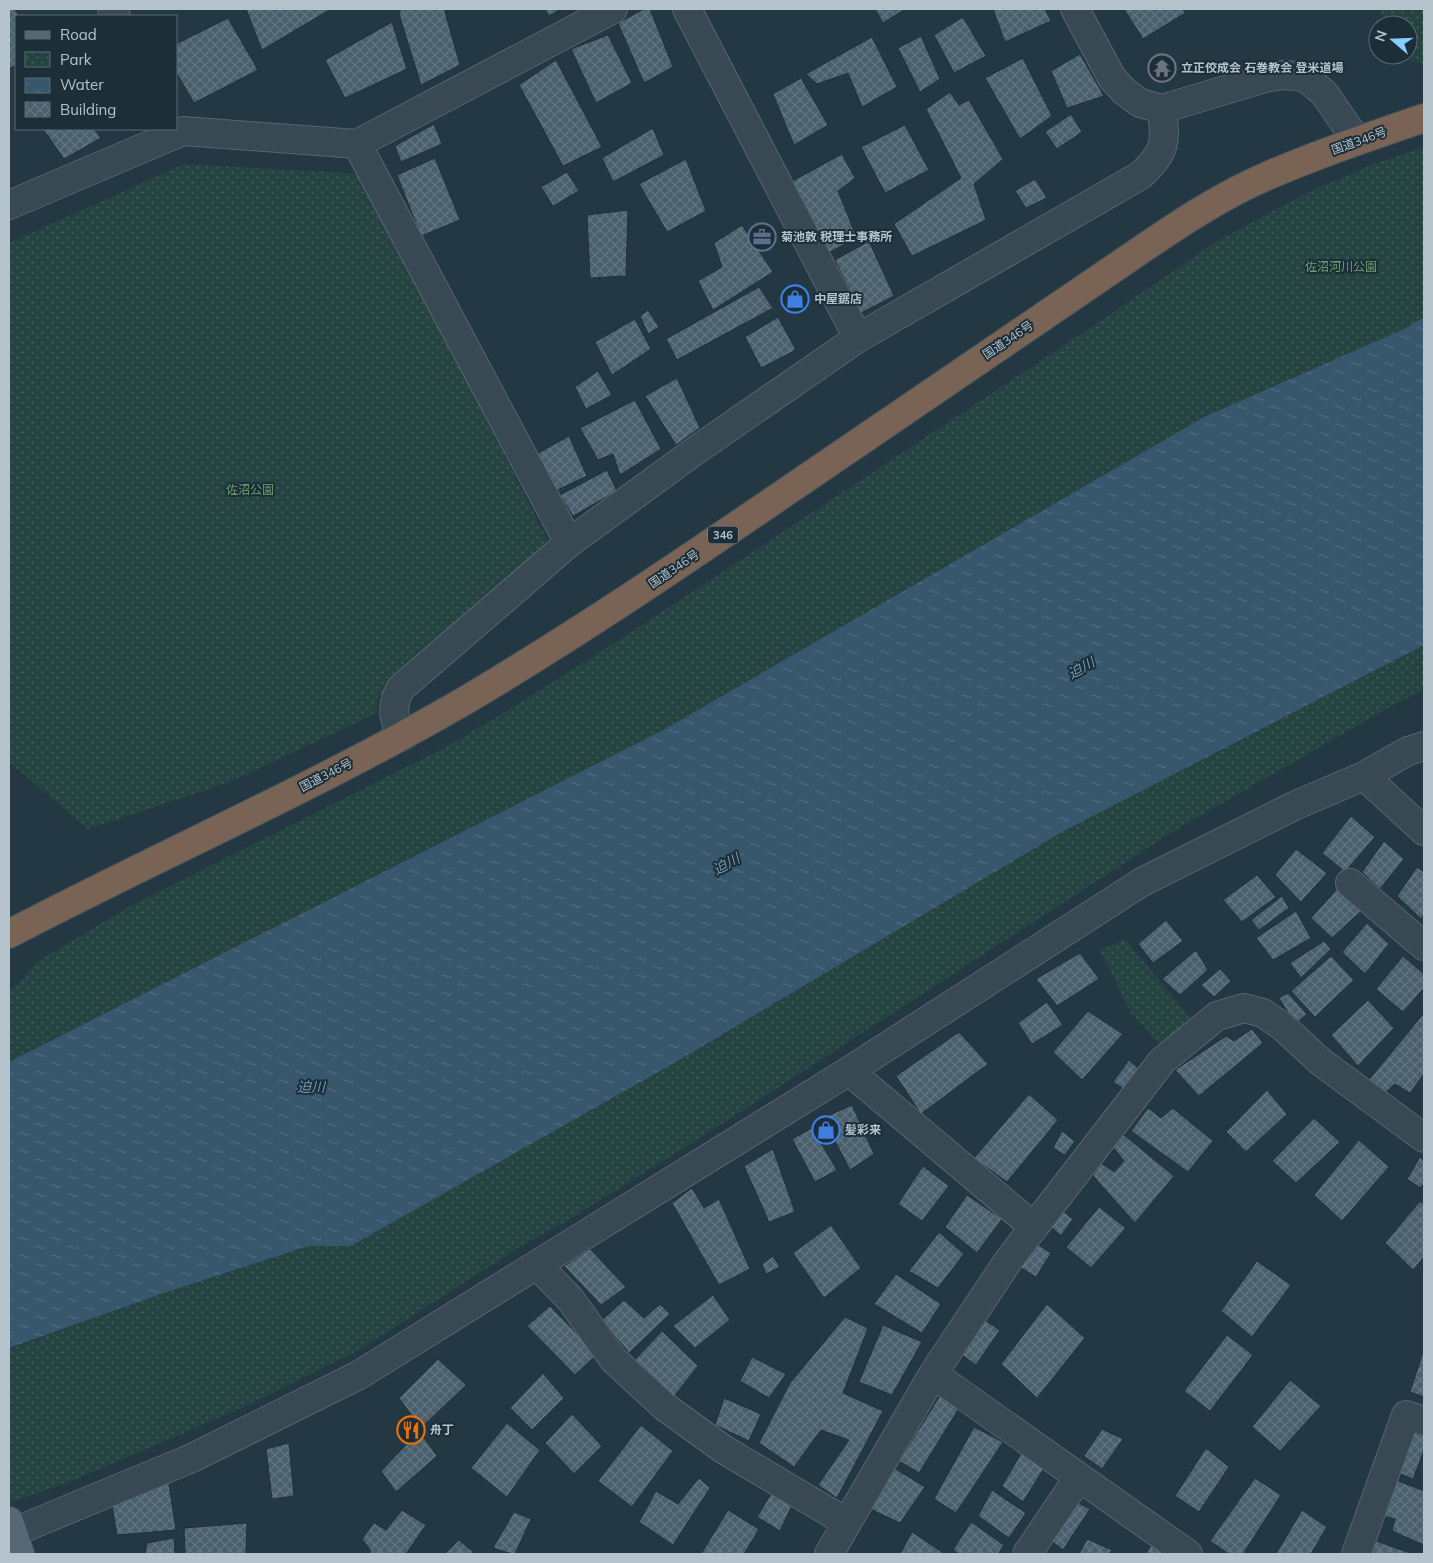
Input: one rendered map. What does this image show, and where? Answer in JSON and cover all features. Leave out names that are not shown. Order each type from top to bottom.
[{"type":"highway","name":"国道346号","points":[[9,934],[96,888],[401,737],[552,648],[661,578],[1166,233],[1206,208],[1266,177],[1357,141],[1424,118]]},
{"type":"street","points":[[180,125],[357,144],[613,9]]},
{"type":"street","points":[[687,9],[858,338]]},
{"type":"street","points":[[1075,9],[1112,78],[1124,91],[1140,103],[1162,109],[1265,78],[1283,75],[1297,76],[1307,79],[1324,93],[1357,141]]},
{"type":"street","points":[[401,737],[393,714],[396,697],[401,688],[568,543],[692,453],[858,338],[1141,175],[1155,162],[1164,144],[1162,109]]},
{"type":"street","points":[[9,205],[169,130]]},
{"type":"street","points":[[357,144],[568,543]]},
{"type":"street","points":[[12,1533],[192,1458],[359,1375],[849,1071],[1142,882],[1296,805],[1364,776],[1408,751],[1424,746]]},
{"type":"street","points":[[1364,776],[1424,831]]},
{"type":"street","points":[[1350,883],[1424,946]]},
{"type":"street","points":[[829,1554],[933,1374],[1008,1261],[1162,1061],[1217,1016],[1244,1008],[1263,1014],[1283,1027],[1321,1062],[1424,1138]]},
{"type":"street","points":[[849,1071],[1034,1227]]},
{"type":"street","points":[[537,1265],[570,1299],[614,1360],[665,1407],[723,1450],[846,1522]]},
{"type":"street","points":[[933,1374],[1188,1554]]},
{"type":"street","points":[[1356,1554],[1406,1415],[1424,1421]]},
{"type":"street","points":[[1027,1554],[1079,1477]]},
{"type":"green space","points":[[1379,9],[1424,9],[1424,64],[1418,62],[1418,15],[1382,15]]},
{"type":"green space","name":"佐沼河川公園","points":[[1424,147],[1424,317],[1406,328],[1204,417],[665,729],[9,1062],[9,989],[18,985],[37,962],[127,908],[444,748],[510,709],[627,635],[1083,333],[1217,241],[1309,192],[1374,164]]},
{"type":"green space","name":"佐沼公園","points":[[184,164],[361,174],[548,541],[548,575],[377,698],[377,713],[230,782],[88,829],[9,762],[9,243]]},
{"type":"green space","points":[[1424,645],[1424,690],[1393,705],[1174,831],[722,1124],[567,1221],[528,1242],[359,1350],[242,1408],[67,1483],[9,1503],[9,1349],[164,1293],[308,1246],[351,1246],[676,1062],[1062,832]]},
{"type":"green space","points":[[1125,939],[1200,1030],[1169,1055],[1131,1013],[1100,950]]},
{"type":"water","name":"迫川","points":[[1424,317],[1424,645],[1062,832],[676,1062],[351,1246],[308,1246],[164,1293],[9,1348],[9,1062],[665,729],[1204,417],[1406,328]]},
{"type":"building","points":[[9,9],[15,9],[18,15],[15,15],[15,66],[9,69]]},
{"type":"building","points":[[246,9],[331,9],[262,50]]},
{"type":"building","points":[[401,9],[446,9],[445,12],[460,65],[421,85],[399,14]]},
{"type":"building","points":[[545,9],[561,9],[549,16]]},
{"type":"building","points":[[644,9],[650,9],[673,67],[644,83],[618,23]]},
{"type":"building","points":[[875,9],[905,9],[883,23]]},
{"type":"building","points":[[993,9],[1045,9],[1051,21],[1005,42]]},
{"type":"building","points":[[1124,9],[1183,9],[1185,13],[1143,39]]},
{"type":"building","points":[[963,17],[986,56],[954,73],[934,35]]},
{"type":"building","points":[[228,18],[258,70],[194,103],[178,75],[178,43]]},
{"type":"building","points":[[392,22],[407,69],[345,98],[325,60]]},
{"type":"building","points":[[608,35],[632,83],[596,103],[571,49]]},
{"type":"building","points":[[921,36],[940,79],[920,92],[898,48]]},
{"type":"building","points":[[872,37],[897,87],[862,107],[848,73],[817,84],[806,74]]},
{"type":"building","points":[[1080,54],[1104,96],[1067,108],[1051,71]]},
{"type":"building","points":[[1023,58],[1052,116],[1020,139],[985,78]]},
{"type":"building","points":[[556,60],[602,147],[563,166],[519,85]]},
{"type":"building","points":[[801,78],[828,125],[794,145],[773,94]]},
{"type":"building","points":[[950,92],[959,105],[969,100],[1003,159],[974,184],[986,220],[912,256],[894,224],[961,178],[926,109]]},
{"type":"building","points":[[1071,114],[1082,132],[1057,149],[1045,132]]},
{"type":"building","points":[[434,124],[442,144],[401,162],[395,146]]},
{"type":"building","points":[[905,125],[929,170],[885,193],[861,147]]},
{"type":"building","points":[[653,128],[664,155],[613,182],[602,158]]},
{"type":"building","points":[[44,130],[95,130],[101,138],[64,159]]},
{"type":"building","points":[[842,154],[855,178],[838,191],[857,238],[828,253],[789,183]]},
{"type":"building","points":[[435,158],[460,220],[421,236],[397,175]]},
{"type":"building","points":[[686,159],[706,211],[667,232],[639,184]]},
{"type":"building","points":[[567,172],[579,191],[553,206],[541,187]]},
{"type":"building","points":[[1035,179],[1047,198],[1026,208],[1015,191]]},
{"type":"building","points":[[628,210],[626,276],[590,278],[587,215]]},
{"type":"building","points":[[742,225],[773,272],[713,310],[698,281],[722,267],[714,243]]},
{"type":"building","points":[[869,241],[894,296],[861,313],[835,260]]},
{"type":"building","points":[[759,287],[773,308],[677,360],[666,339]]},
{"type":"building","points":[[648,310],[659,327],[648,334],[640,316]]},
{"type":"building","points":[[778,317],[796,350],[761,368],[745,337]]},
{"type":"building","points":[[635,319],[651,349],[612,375],[595,342]]},
{"type":"building","points":[[598,371],[612,395],[586,409],[575,387]]},
{"type":"building","points":[[677,378],[700,428],[676,445],[645,396]]},
{"type":"building","points":[[635,400],[661,449],[620,475],[613,454],[598,460],[580,428]]},
{"type":"building","points":[[569,436],[587,476],[551,493],[533,456]]},
{"type":"building","points":[[607,470],[617,491],[573,516],[560,495]]},
{"type":"building","points":[[1351,816],[1375,837],[1345,872],[1322,853]]},
{"type":"building","points":[[1384,841],[1404,859],[1380,889],[1362,872]]},
{"type":"building","points":[[1296,849],[1327,873],[1301,902],[1275,875]]},
{"type":"building","points":[[1417,867],[1424,872],[1424,914],[1421,919],[1397,896]]},
{"type":"building","points":[[1257,875],[1276,897],[1242,922],[1223,900]]},
{"type":"building","points":[[1338,888],[1361,911],[1332,938],[1311,918]]},
{"type":"building","points":[[1282,896],[1289,908],[1259,930],[1251,920]]},
{"type":"building","points":[[1296,911],[1311,938],[1273,960],[1256,938]]},
{"type":"building","points":[[1166,920],[1183,941],[1153,963],[1138,944]]},
{"type":"building","points":[[1367,923],[1389,944],[1365,974],[1342,952]]},
{"type":"building","points":[[1324,941],[1331,949],[1301,978],[1290,963]]},
{"type":"building","points":[[1196,950],[1208,970],[1180,995],[1162,979]]},
{"type":"building","points":[[1080,953],[1099,979],[1057,1006],[1036,979]]},
{"type":"building","points":[[1331,956],[1354,980],[1315,1017],[1291,991]]},
{"type":"building","points":[[1403,956],[1424,974],[1424,988],[1403,1012],[1376,989]]},
{"type":"building","points":[[1220,969],[1231,981],[1214,997],[1201,985]]},
{"type":"building","points":[[1288,993],[1307,1014],[1295,1024],[1279,998]]},
{"type":"building","points":[[1368,1000],[1394,1028],[1358,1066],[1331,1035]]},
{"type":"building","points":[[1047,1002],[1063,1025],[1032,1044],[1018,1023]]},
{"type":"building","points":[[1088,1011],[1123,1034],[1082,1080],[1053,1052]]},
{"type":"building","points":[[1424,1013],[1424,1074],[1410,1093],[1395,1084],[1384,1094],[1368,1081]]},
{"type":"building","points":[[1252,1029],[1263,1043],[1199,1096],[1175,1070],[1226,1036],[1234,1041]]},
{"type":"building","points":[[959,1032],[988,1064],[921,1114],[896,1076]]},
{"type":"building","points":[[1129,1060],[1139,1069],[1124,1089],[1113,1082]]},
{"type":"building","points":[[1267,1090],[1287,1114],[1246,1152],[1226,1132]]},
{"type":"building","points":[[1029,1094],[1058,1120],[1007,1182],[974,1158]]},
{"type":"building","points":[[852,1105],[874,1154],[850,1170],[823,1118]]},
{"type":"building","points":[[1148,1108],[1161,1118],[1173,1108],[1213,1141],[1188,1172],[1131,1131]]},
{"type":"building","points":[[1314,1118],[1340,1142],[1296,1183],[1272,1161]]},
{"type":"building","points":[[812,1128],[837,1170],[815,1182],[792,1139]]},
{"type":"building","points":[[1062,1131],[1075,1141],[1065,1155],[1053,1148]]},
{"type":"building","points":[[1124,1135],[1174,1176],[1135,1223],[1093,1176],[1101,1163],[1114,1172],[1124,1161],[1113,1147]]},
{"type":"building","points":[[1359,1140],[1389,1167],[1342,1221],[1314,1195]]},
{"type":"building","points":[[773,1149],[795,1212],[769,1222],[744,1166]]},
{"type":"building","points":[[1420,1157],[1424,1161],[1424,1184],[1420,1188],[1407,1179]]},
{"type":"building","points":[[923,1166],[949,1186],[922,1221],[898,1204]]},
{"type":"building","points":[[692,1188],[704,1208],[719,1199],[750,1269],[719,1285],[672,1203]]},
{"type":"building","points":[[967,1195],[1002,1219],[977,1253],[945,1227]]},
{"type":"building","points":[[1420,1201],[1424,1204],[1424,1257],[1413,1270],[1385,1243]]},
{"type":"building","points":[[1099,1207],[1126,1228],[1091,1268],[1066,1247]]},
{"type":"building","points":[[1060,1209],[1073,1219],[1061,1236],[1048,1224]]},
{"type":"building","points":[[831,1225],[861,1268],[824,1298],[793,1253]]},
{"type":"building","points":[[939,1232],[964,1254],[938,1288],[909,1271]]},
{"type":"building","points":[[1031,1240],[1051,1253],[1036,1277],[1018,1266]]},
{"type":"building","points":[[590,1249],[626,1287],[601,1305],[564,1266]]},
{"type":"building","points":[[773,1256],[780,1267],[766,1274],[762,1264]]},
{"type":"building","points":[[1257,1261],[1291,1285],[1252,1337],[1221,1311]]},
{"type":"building","points":[[896,1274],[941,1304],[922,1333],[874,1304]]},
{"type":"building","points":[[713,1295],[730,1320],[695,1348],[673,1326]]},
{"type":"building","points":[[624,1300],[644,1318],[660,1304],[670,1314],[629,1353],[602,1320]]},
{"type":"building","points":[[1047,1304],[1085,1338],[1037,1398],[1001,1364]]},
{"type":"building","points":[[550,1306],[597,1354],[575,1375],[527,1326]]},
{"type":"building","points":[[845,1317],[868,1328],[843,1393],[883,1411],[837,1498],[818,1485],[849,1440],[821,1430],[794,1467],[759,1443],[790,1383]]},
{"type":"building","points":[[980,1317],[1000,1330],[976,1365],[958,1352]]},
{"type":"building","points":[[883,1325],[922,1342],[892,1395],[859,1382]]},
{"type":"building","points":[[662,1331],[698,1366],[672,1399],[633,1362]]},
{"type":"building","points":[[1227,1335],[1253,1355],[1210,1411],[1184,1391]]},
{"type":"building","points":[[1424,1349],[1424,1397],[1410,1392]]},
{"type":"building","points":[[752,1357],[786,1374],[769,1398],[740,1381]]},
{"type":"building","points":[[438,1359],[466,1385],[421,1428],[399,1398]]},
{"type":"building","points":[[543,1373],[564,1398],[532,1430],[510,1408]]},
{"type":"building","points":[[1290,1380],[1321,1406],[1280,1451],[1252,1427]]},
{"type":"building","points":[[941,1394],[961,1405],[919,1473],[899,1461]]},
{"type":"building","points":[[724,1398],[761,1414],[749,1441],[715,1425]]},
{"type":"building","points":[[572,1414],[602,1446],[574,1474],[545,1443]]},
{"type":"building","points":[[507,1423],[540,1450],[507,1497],[471,1468]]},
{"type":"building","points":[[641,1425],[673,1451],[632,1507],[598,1481]]},
{"type":"building","points":[[1408,1425],[1424,1432],[1424,1450],[1413,1479],[1391,1470]]},
{"type":"building","points":[[974,1427],[1003,1442],[956,1513],[934,1499]]},
{"type":"building","points":[[1102,1429],[1123,1439],[1102,1469],[1084,1456]]},
{"type":"building","points":[[419,1431],[437,1456],[396,1492],[381,1471]]},
{"type":"building","points":[[289,1443],[294,1496],[272,1499],[266,1449]]},
{"type":"building","points":[[1206,1448],[1229,1467],[1199,1512],[1175,1496]]},
{"type":"building","points":[[1022,1452],[1046,1465],[1023,1502],[1002,1486]]},
{"type":"building","points":[[894,1468],[925,1487],[900,1523],[870,1509]]},
{"type":"building","points":[[168,1478],[176,1530],[117,1535],[111,1500]]},
{"type":"building","points":[[699,1478],[710,1488],[673,1545],[639,1522],[656,1491],[678,1504]]},
{"type":"building","points":[[1255,1478],[1281,1495],[1243,1554],[1229,1554],[1210,1541]]},
{"type":"building","points":[[1391,1478],[1424,1491],[1424,1545],[1392,1531],[1395,1519],[1376,1514]]},
{"type":"building","points":[[774,1489],[795,1499],[780,1531],[757,1517]]},
{"type":"building","points":[[992,1490],[1026,1513],[1009,1538],[978,1516]]},
{"type":"building","points":[[1070,1499],[1090,1509],[1063,1550],[1046,1537]]},
{"type":"building","points":[[402,1510],[426,1525],[406,1554],[369,1554],[371,1551],[362,1539],[374,1523],[386,1530]]},
{"type":"building","points":[[728,1510],[759,1529],[744,1554],[701,1554]]},
{"type":"building","points":[[1302,1510],[1327,1527],[1311,1554],[1276,1554]]},
{"type":"building","points":[[514,1512],[531,1519],[515,1554],[512,1554],[493,1548]]},
{"type":"building","points":[[971,1522],[1004,1545],[998,1554],[959,1554],[953,1550]]},
{"type":"building","points":[[247,1523],[246,1554],[185,1554],[184,1528]]},
{"type":"building","points":[[912,1532],[945,1554],[900,1554]]},
{"type":"building","points":[[174,1538],[175,1554],[145,1554],[147,1543]]},
{"type":"building","points":[[1087,1539],[1112,1550],[1109,1554],[1079,1554]]},
{"type":"building","points":[[459,1540],[473,1552],[472,1554],[445,1554]]},
{"type":"building","points":[[1376,1541],[1413,1554],[1370,1554]]},
{"type":"building","points":[[1153,1542],[1164,1549],[1161,1554],[1146,1554]]},
{"type":"place","name":"立正佼成会 石巻教会 登米道場","points":[[1162,68]]},
{"type":"place","name":"菊池敦 税理士事務所","points":[[762,237]]},
{"type":"place","name":"中屋鋸店","points":[[795,299]]},
{"type":"place","name":"髪彩来","points":[[826,1130]]},
{"type":"place","name":"舟丁","points":[[411,1430]]}]
